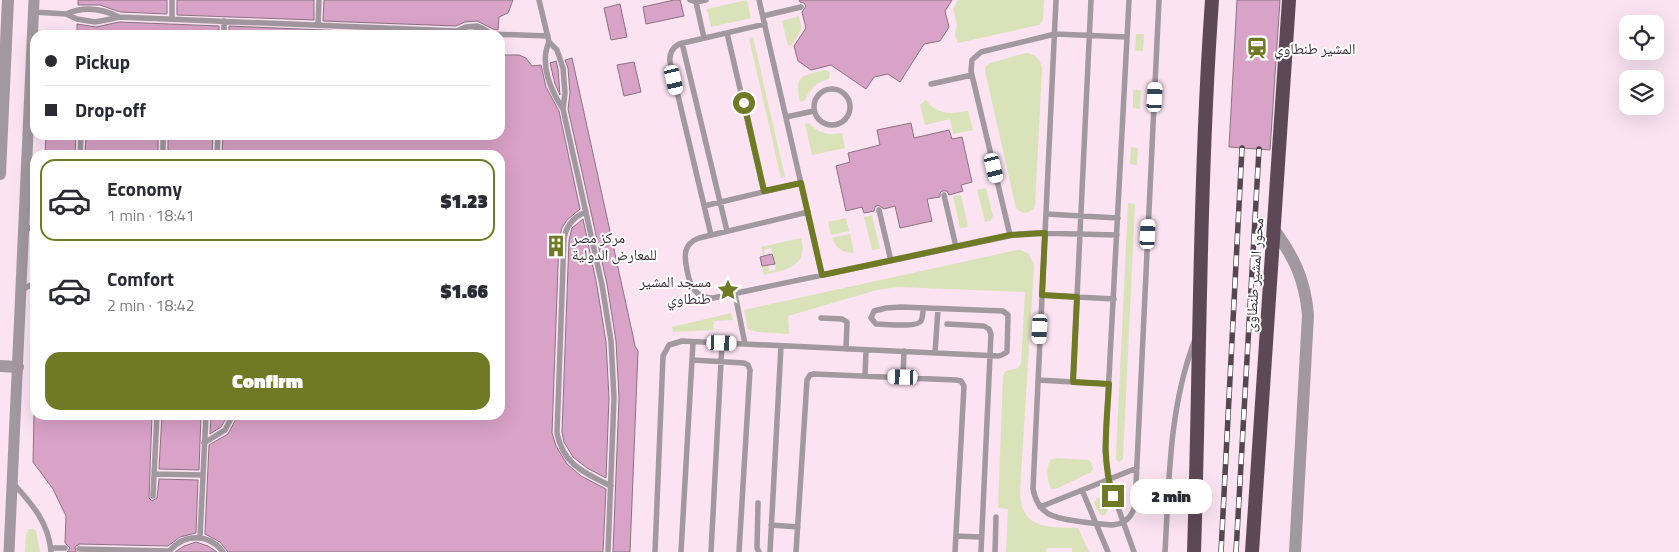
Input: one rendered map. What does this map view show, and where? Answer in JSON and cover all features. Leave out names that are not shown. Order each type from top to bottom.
[{"type":"highway","points":[[1194,552],[1204,142],[1212,0]]},
{"type":"highway","name":"محور المشير طنطاوى","points":[[1252,552],[1289,0]]},
{"type":"street","points":[[0,174],[8,0]]},
{"type":"street","points":[[33,30],[34,0]]},
{"type":"street","points":[[9,552],[30,97]]},
{"type":"street","points":[[1273,228],[1293,257],[1307,300],[1308,315],[1295,552]]},
{"type":"street","points":[[0,366],[18,367]]},
{"type":"lane","points":[[172,0],[172,19]]},
{"type":"lane","points":[[318,0],[318,25]]},
{"type":"lane","points":[[539,0],[549,39],[560,55],[565,93],[563,109]]},
{"type":"lane","points":[[704,38],[693,1],[706,0]]},
{"type":"lane","points":[[759,0],[822,275]]},
{"type":"lane","points":[[1056,0],[1033,483],[1034,496],[1040,507],[1056,518],[1116,525],[1130,517],[1134,510],[1159,0]]},
{"type":"lane","points":[[1073,382],[1092,0]]},
{"type":"lane","points":[[1129,0],[1106,452],[1108,479],[1134,552]]},
{"type":"lane","points":[[763,16],[801,7]]},
{"type":"lane","points":[[66,14],[82,9],[95,9],[119,16]]},
{"type":"lane","points":[[95,9],[95,22]]},
{"type":"lane","points":[[34,12],[66,14],[77,19],[95,22],[119,16],[406,30]]},
{"type":"lane","points":[[224,21],[224,30]]},
{"type":"lane","points":[[711,235],[670,62],[671,52],[682,43],[765,24]]},
{"type":"lane","points":[[477,26],[477,30]]},
{"type":"lane","points":[[462,30],[466,27],[477,26],[484,30]]},
{"type":"lane","points":[[727,33],[764,191]]},
{"type":"lane","points":[[1010,235],[970,67],[972,60],[981,52],[1055,34],[1127,37]]},
{"type":"lane","points":[[505,35],[549,39]]},
{"type":"lane","points":[[549,39],[545,58],[547,72],[551,88],[563,109],[606,304],[613,360],[614,408],[608,552]]},
{"type":"lane","points":[[682,43],[727,231]]},
{"type":"lane","points":[[931,84],[972,75]]},
{"type":"lane","points":[[830,89],[835,89],[844,94],[849,102],[846,117],[842,121],[833,124],[819,120],[814,111],[817,96],[821,92],[830,89]]},
{"type":"lane","points":[[786,116],[814,111]]},
{"type":"lane","points":[[704,206],[801,183]]},
{"type":"lane","points":[[944,195],[956,247]]},
{"type":"lane","points":[[879,210],[891,260]]},
{"type":"lane","points":[[586,212],[580,214],[571,222],[564,239],[557,434],[561,448],[569,461],[581,471],[611,486]]},
{"type":"lane","points":[[808,212],[695,239],[686,248],[684,256],[690,284],[699,295],[708,298],[735,294],[1010,235],[1045,233],[1117,235]]},
{"type":"lane","points":[[1046,214],[1118,218]]},
{"type":"lane","points":[[24,225],[30,228]]},
{"type":"lane","points":[[21,290],[30,286]]},
{"type":"lane","points":[[735,294],[745,344]]},
{"type":"lane","points":[[1042,295],[1114,299]]},
{"type":"lane","points":[[655,552],[663,356],[666,348],[673,343],[682,341],[1002,356],[1007,352],[1007,313],[1003,311],[923,308],[886,308],[874,311],[871,318],[876,324],[915,325],[921,321],[923,308]]},
{"type":"lane","points":[[935,352],[938,309]]},
{"type":"lane","points":[[821,318],[842,319],[847,322],[846,349]]},
{"type":"lane","points":[[947,324],[984,326],[988,328],[991,334],[980,552]]},
{"type":"lane","points":[[1163,551],[1174,419],[1184,374],[1198,330]]},
{"type":"lane","points":[[681,552],[693,342]]},
{"type":"lane","points":[[710,552],[722,343]]},
{"type":"lane","points":[[770,552],[781,346]]},
{"type":"lane","points":[[865,376],[866,350]]},
{"type":"lane","points":[[903,377],[904,351]]},
{"type":"lane","points":[[692,360],[744,363],[748,365],[750,370],[739,552]]},
{"type":"lane","points":[[796,552],[807,380],[814,374],[958,380],[964,386],[955,552]]},
{"type":"lane","points":[[1038,380],[1109,384]]},
{"type":"lane","points":[[153,496],[157,420]]},
{"type":"lane","points":[[200,537],[206,420]]},
{"type":"lane","points":[[204,443],[225,430],[231,420]]},
{"type":"lane","points":[[1040,507],[1137,468]]},
{"type":"lane","points":[[154,474],[203,475]]},
{"type":"lane","points":[[12,482],[40,515],[47,531],[51,550],[65,548]]},
{"type":"lane","points":[[1082,490],[1108,552]]},
{"type":"lane","points":[[758,503],[757,548],[759,552]]},
{"type":"lane","points":[[995,552],[996,517]]},
{"type":"lane","points":[[771,525],[798,526]]},
{"type":"lane","points":[[956,536],[981,537]]},
{"type":"lane","points":[[79,549],[169,552],[183,540],[200,537],[212,541],[223,551],[230,552]]},
{"type":"green space","points":[[747,0],[751,18],[711,27],[707,9]]},
{"type":"green space","points":[[958,0],[1044,0],[1043,20],[1039,25],[958,43],[955,35],[957,24],[953,9]]},
{"type":"green space","points":[[799,16],[802,28],[792,45],[788,46],[782,21]]},
{"type":"green space","points":[[1136,34],[1144,34],[1143,51],[1135,51]]},
{"type":"green space","points":[[753,37],[785,177],[781,178],[749,38]]},
{"type":"green space","points":[[1026,53],[1037,58],[1042,69],[1035,206],[1026,213],[1016,208],[985,71],[986,66],[990,63]]},
{"type":"green space","points":[[825,70],[830,72],[829,79],[817,84],[805,100],[800,102],[798,86],[801,78]]},
{"type":"green space","points":[[1133,90],[1141,90],[1140,109],[1133,108]]},
{"type":"green space","points":[[926,100],[940,111],[956,113],[968,111],[973,130],[953,134],[950,119],[925,125],[920,105]]},
{"type":"green space","points":[[809,123],[824,133],[842,133],[845,148],[812,155],[805,124]]},
{"type":"green space","points":[[1131,147],[1138,148],[1137,165],[1130,164]]},
{"type":"green space","points":[[986,188],[993,216],[990,221],[985,222],[977,190]]},
{"type":"green space","points":[[961,195],[968,227],[960,228],[953,196]]},
{"type":"green space","points":[[1128,203],[1135,204],[1123,458],[1119,462],[1116,460],[1116,457]]},
{"type":"green space","points":[[872,215],[880,249],[872,250],[864,217]]},
{"type":"green space","points":[[846,218],[849,231],[831,235],[828,222]]},
{"type":"green space","points":[[850,234],[854,253],[840,249],[832,238]]},
{"type":"green space","points":[[801,238],[802,255],[793,266],[764,275],[762,266],[768,265],[769,271],[776,270],[771,248],[764,250],[765,255],[763,256],[761,247]]},
{"type":"green space","points":[[1017,250],[1029,254],[1034,266],[1020,491],[1021,504],[1025,513],[1038,524],[1078,528],[1089,552],[1072,552],[1072,548],[1047,548],[1046,552],[1006,552],[1008,509],[998,508],[1003,375],[1006,371],[1018,368],[1021,363],[1025,292],[898,287],[877,290],[788,316],[789,334],[757,332],[748,329],[744,310]]},
{"type":"green space","points":[[731,313],[733,320],[714,321],[713,330],[673,332],[672,327]]},
{"type":"green space","points":[[1052,459],[1088,460],[1091,462],[1093,469],[1091,472],[1052,489],[1048,480],[1048,467]]},
{"type":"green space","points":[[1097,498],[1104,500],[1108,510],[1105,515],[1100,515],[1094,503]]},
{"type":"green space","points":[[29,529],[36,531],[40,552],[25,552],[26,534]]},
{"type":"building","points":[[78,0],[167,0],[167,14],[120,12],[100,5],[78,5]]},
{"type":"building","points":[[177,0],[314,0],[314,20],[177,15]]},
{"type":"building","points":[[324,0],[513,0],[508,13],[499,17],[498,30],[477,21],[465,22],[456,26],[323,21]]},
{"type":"building","points":[[680,0],[684,16],[646,24],[643,7]]},
{"type":"building","points":[[799,0],[952,0],[945,11],[949,27],[940,41],[924,44],[900,82],[888,74],[874,77],[866,89],[831,65],[811,70],[798,61],[794,46],[806,28],[802,12],[806,6]]},
{"type":"building","name":"المشير طنطاوي","points":[[1237,0],[1280,0],[1270,150],[1229,147]]},
{"type":"building","points":[[620,4],[627,37],[611,40],[604,8]]},
{"type":"building","points":[[119,22],[219,26],[219,30],[77,30],[77,24],[96,27]]},
{"type":"building","points":[[229,26],[323,30],[229,30]]},
{"type":"building","points":[[505,55],[519,55],[526,58],[532,66],[541,65],[546,87],[559,111],[580,209],[567,220],[562,228],[559,239],[552,433],[556,446],[567,464],[581,476],[606,489],[603,552],[228,552],[220,542],[205,534],[209,445],[228,434],[235,420],[505,420],[505,150],[222,150],[223,140],[505,140]]},
{"type":"building","points":[[572,58],[635,346],[638,351],[630,552],[613,552],[619,398],[616,341],[607,284],[568,109],[570,93],[568,68],[565,60]]},
{"type":"building","points":[[556,61],[558,69],[560,95],[550,63]]},
{"type":"building","points":[[634,62],[641,92],[624,96],[617,65]]},
{"type":"building","points":[[911,123],[914,138],[949,130],[952,139],[962,137],[972,182],[961,185],[963,191],[949,195],[947,191],[942,191],[940,197],[927,199],[932,221],[900,228],[895,206],[884,209],[878,205],[874,211],[864,213],[862,207],[846,211],[836,166],[850,162],[848,153],[880,145],[877,130]]},
{"type":"building","points":[[46,140],[76,140],[75,150],[45,150]]},
{"type":"building","points":[[86,140],[158,140],[158,150],[85,150]]},
{"type":"building","points":[[168,140],[213,140],[212,150],[168,150]]},
{"type":"building","points":[[583,219],[606,342],[609,398],[606,478],[587,468],[573,457],[564,442],[562,432],[569,240],[572,228]]},
{"type":"building","points":[[772,254],[775,264],[762,266],[760,257]]},
{"type":"building","points":[[34,420],[152,420],[149,498],[152,501],[157,498],[159,479],[198,480],[196,533],[180,537],[168,546],[79,544],[75,547],[76,552],[67,552],[70,548],[65,543],[66,516],[53,489],[33,462]]},
{"type":"building","points":[[162,420],[201,420],[199,470],[159,469]]},
{"type":"building","points":[[211,420],[225,420],[221,427],[210,434]]},
{"type":"building","points":[[196,542],[208,546],[217,552],[175,552],[184,546]]},
{"type":"railway","points":[[1221,552],[1242,148]]},
{"type":"railway","points":[[1236,552],[1259,149]]},
{"type":"place","name":"المشير طنطاوي","points":[[1257,48]]},
{"type":"place","name":"مركز مصر للمعارض الدولية","points":[[556,246]]},
{"type":"place","name":"مسجد المشير طنطاوي","points":[[728,290]]},
{"type":"route","points":[[744,103],[764,191],[801,183],[822,275],[1010,235],[1045,233],[1042,295],[1077,297],[1073,382],[1109,384],[1106,461],[1108,479],[1113,496]]}]
